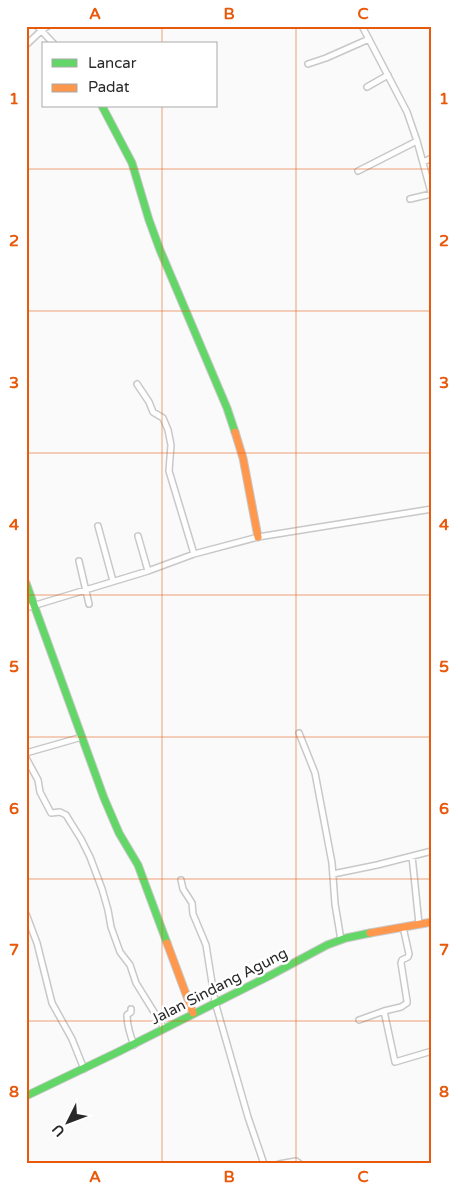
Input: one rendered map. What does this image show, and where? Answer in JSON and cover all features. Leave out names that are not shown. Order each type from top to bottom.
[{"type":"street","points":[[26,45],[39,28],[48,26]]},
{"type":"street","points":[[362,26],[407,112],[432,195],[410,198]]},
{"type":"street","points":[[39,28],[52,42]]},
{"type":"street","points":[[308,64],[369,39]]},
{"type":"street","points":[[367,86],[388,75]]},
{"type":"street","points":[[103,108],[132,164],[160,250],[227,408],[242,458],[258,537]]},
{"type":"street","points":[[358,171],[417,141]]},
{"type":"street","points":[[423,162],[432,158]]},
{"type":"street","points":[[137,384],[148,400],[153,412],[160,416],[166,425],[170,441],[169,470],[194,554]]},
{"type":"street","points":[[26,608],[148,571],[194,554],[258,537],[432,509]]},
{"type":"street","points":[[98,526],[113,581]]},
{"type":"street","points":[[138,536],[148,571]]},
{"type":"street","points":[[79,561],[89,604]]},
{"type":"street","points":[[26,583],[116,826],[138,865],[193,1013]]},
{"type":"street","points":[[299,733],[315,774],[333,874],[335,904],[341,940]]},
{"type":"street","points":[[26,753],[82,737]]},
{"type":"street","points":[[26,758],[38,780],[40,792],[51,813],[60,812],[66,815],[86,848],[102,889],[111,927],[120,952],[130,965],[136,983],[164,1028]]},
{"type":"street","points":[[333,874],[432,851]]},
{"type":"street","points":[[412,856],[419,924]]},
{"type":"street","points":[[181,880],[183,889],[192,903],[193,914],[206,945],[215,1002],[248,1117],[264,1164]]},
{"type":"street","points":[[27,917],[38,943],[49,995],[74,1044],[84,1070]]},
{"type":"street","name":"Jalan Sindang Agung","points":[[26,1096],[84,1070],[193,1013],[341,940],[432,922]]},
{"type":"street","points":[[359,1020],[400,1007],[407,1001],[401,963],[402,960],[408,958],[409,954],[404,927]]},
{"type":"street","points":[[131,1009],[131,1012],[127,1014],[127,1020],[134,1044]]},
{"type":"street","points":[[384,1011],[395,1062],[432,1051]]},
{"type":"street","points":[[279,1164],[296,1161],[300,1164]]},
{"type":"traffic: fast","points":[[103,108],[132,163],[160,250],[227,408],[235,432]]},
{"type":"traffic: fast","points":[[26,583],[104,798],[119,833],[138,865],[167,943]]},
{"type":"traffic: fast","points":[[26,1096],[118,1052],[327,945],[346,938],[370,933]]},
{"type":"traffic: slow","points":[[235,432],[243,458],[258,537]]},
{"type":"traffic: slow","points":[[370,933],[432,922]]},
{"type":"traffic: slow","points":[[167,943],[193,1013]]}]
